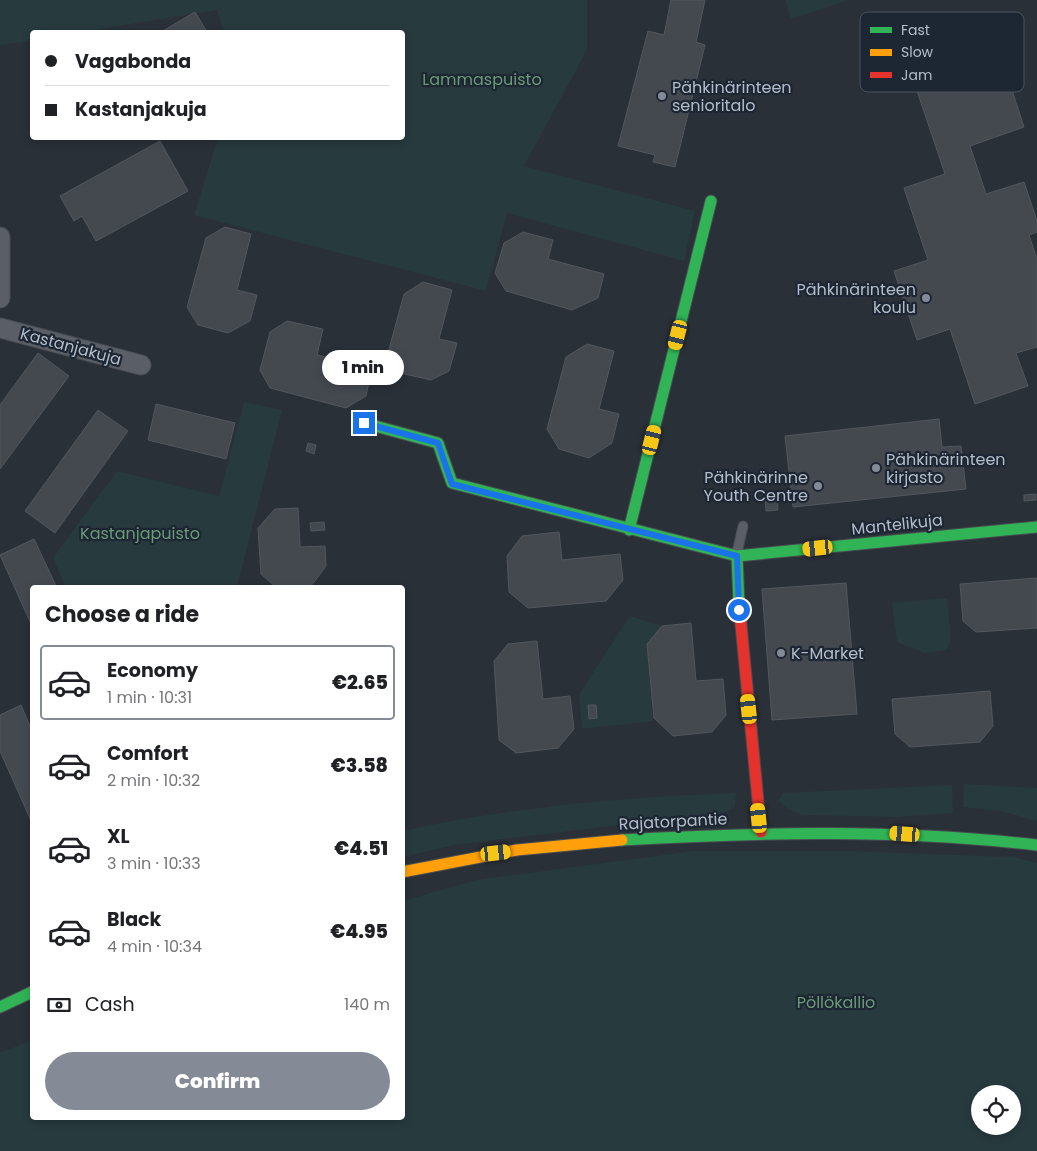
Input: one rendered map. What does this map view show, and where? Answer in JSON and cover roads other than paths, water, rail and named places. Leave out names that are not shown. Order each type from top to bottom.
[{"type":"street","points":[[629,530],[711,201]]},
{"type":"street","points":[[0,237],[0,298]]},
{"type":"street","name":"Kastanjakuja","points":[[0,328],[141,365]]},
{"type":"street","points":[[364,423],[438,443],[452,484],[737,556],[737,591],[760,832]]},
{"type":"street","name":"Mantelikuja","points":[[737,556],[1037,526]]},
{"type":"street","name":"Rajatorpantie","points":[[405,871],[506,852],[611,841],[760,832],[887,832],[995,839],[1037,845]]},
{"type":"street","points":[[0,1007],[30,993]]},
{"type":"lane","points":[[737,556],[743,526]]},
{"type":"place","name":"Pähkinärinteen senioritalo","points":[[662,96]]},
{"type":"place","name":"Pähkinärinteen koulu","points":[[926,298]]},
{"type":"place","name":"Pähkinärinteen kirjasto","points":[[876,468]]},
{"type":"place","name":"Pähkinärinne Youth Centre","points":[[818,486]]},
{"type":"place","name":"K-Market","points":[[781,653]]},
{"type":"park label","name":"Lammaspuisto","points":[[482,79]]},
{"type":"park label","name":"Kastanjapuisto","points":[[140,533]]},
{"type":"park label","name":"Pöllökallio","points":[[836,1002]]}]
